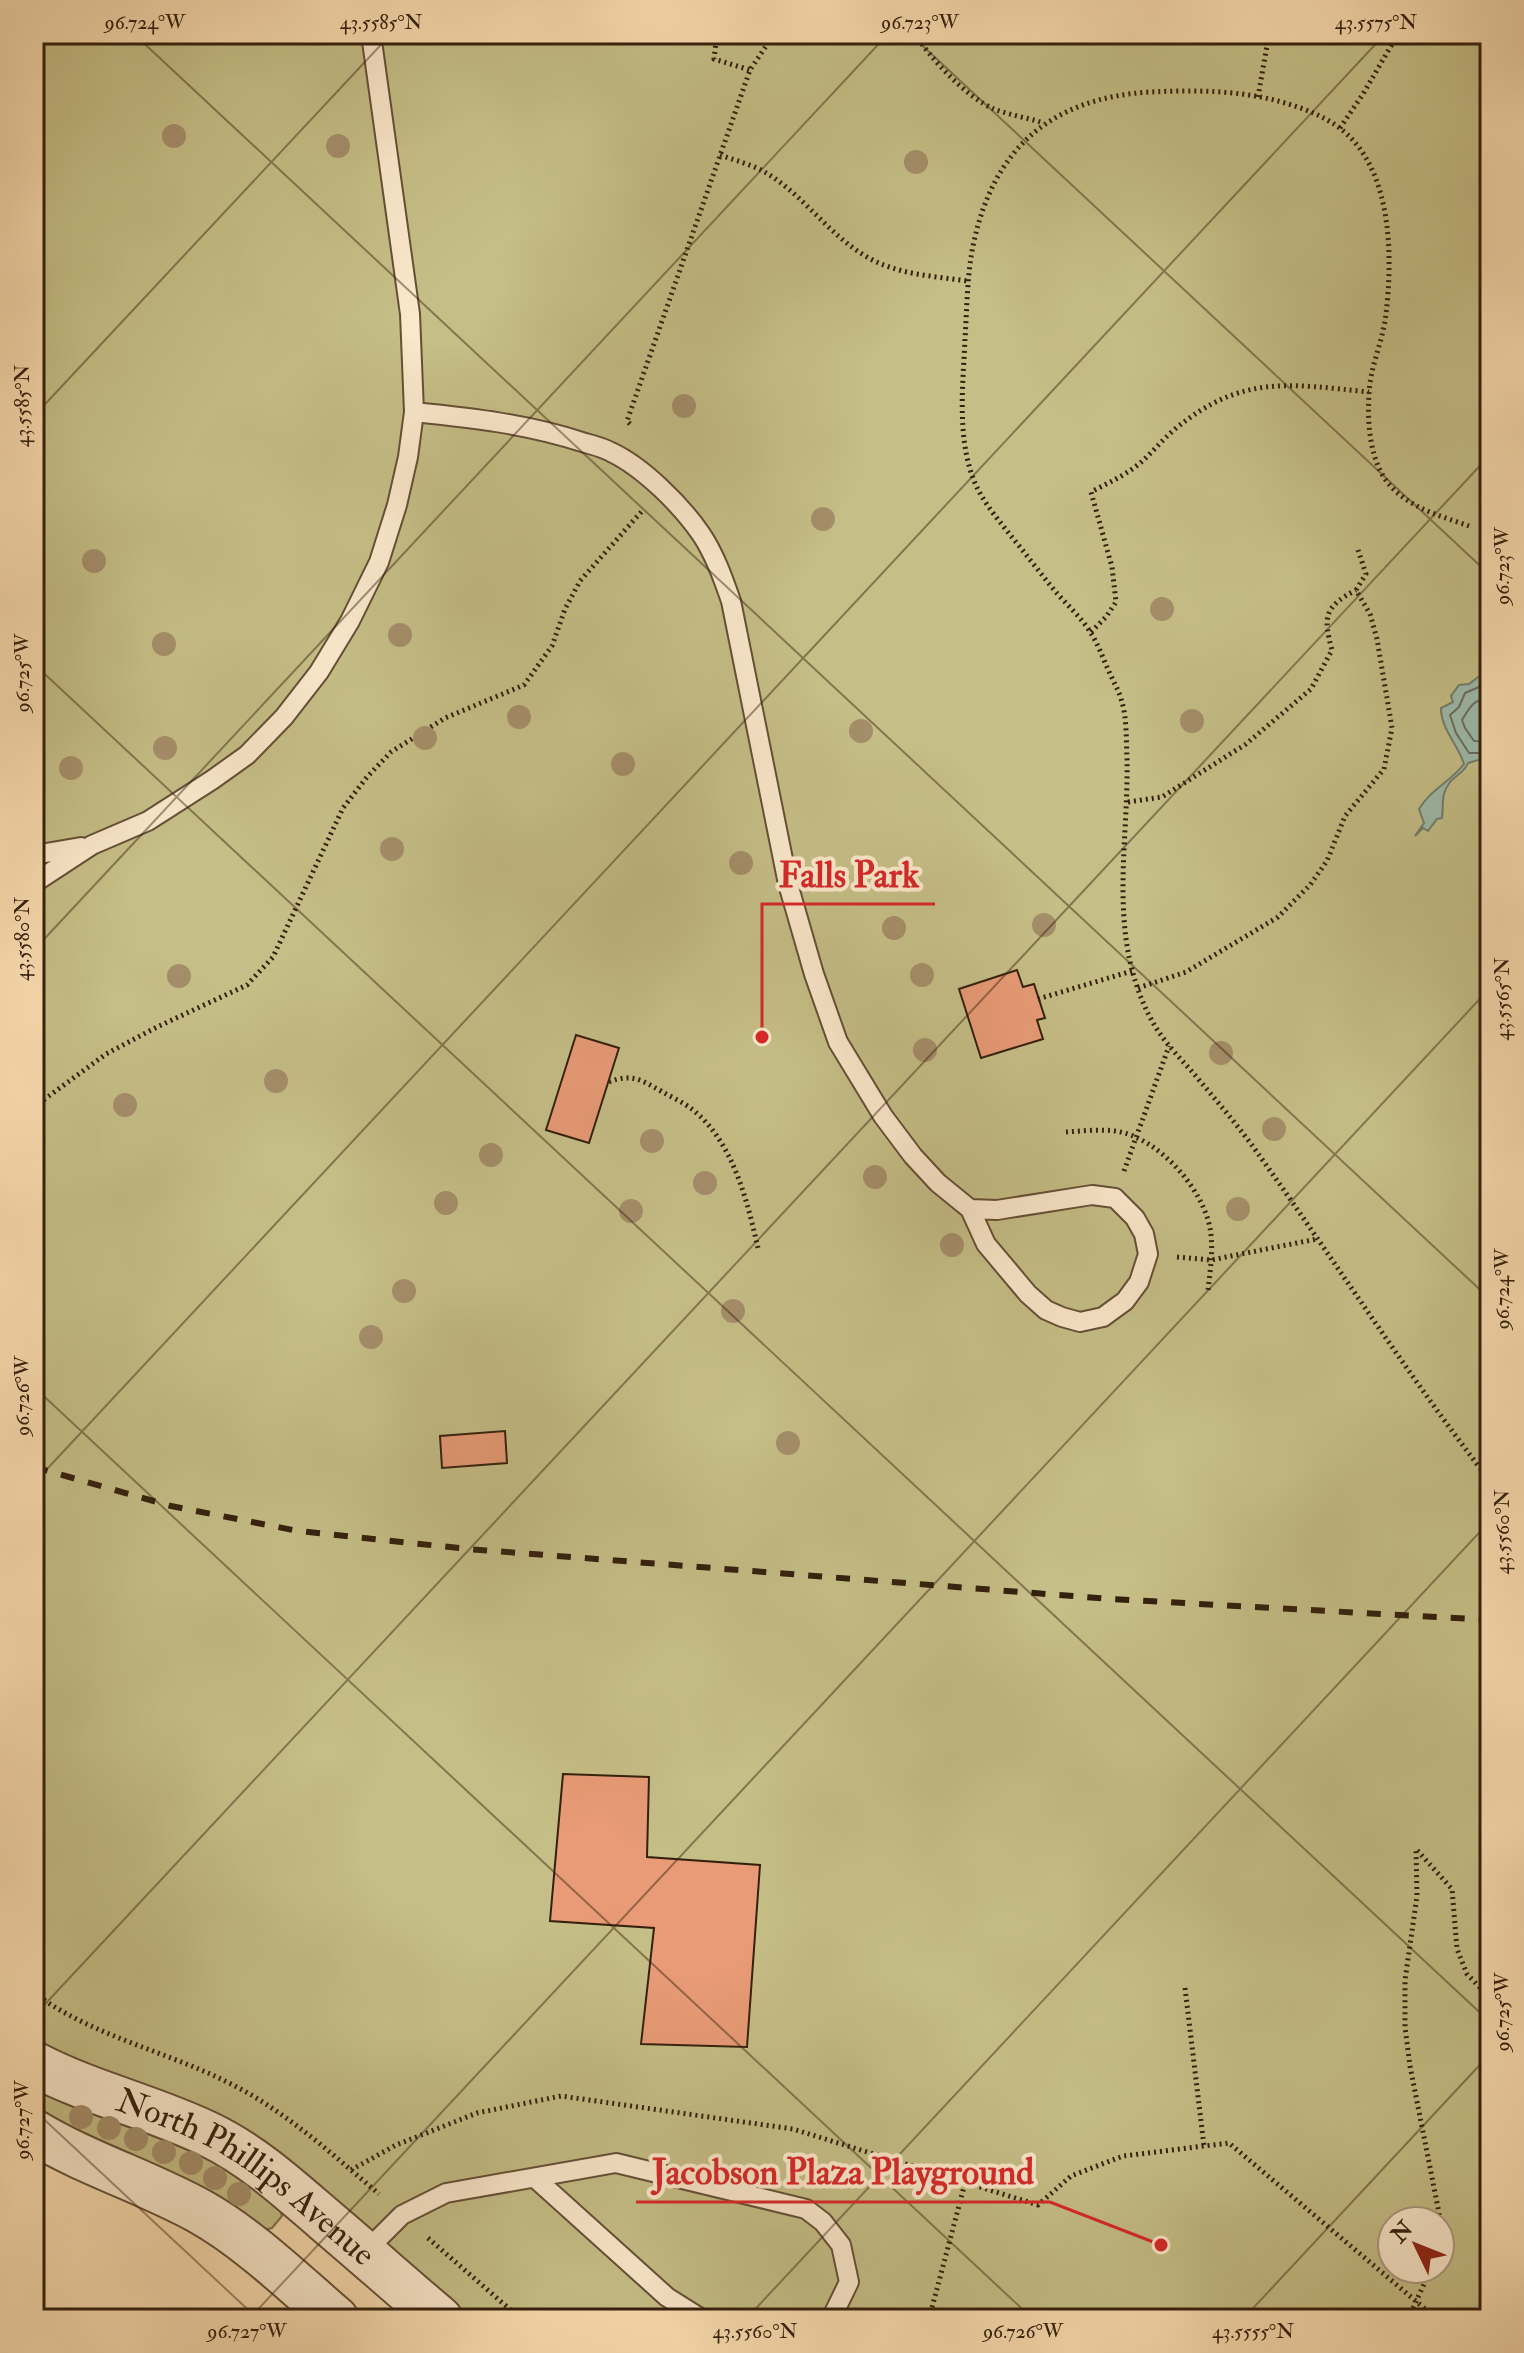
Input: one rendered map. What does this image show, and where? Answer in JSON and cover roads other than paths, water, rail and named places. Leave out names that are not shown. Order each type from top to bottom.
[{"type":"street","name":"North Phillips Avenue","points":[[34,2064],[86,2088],[157,2112],[236,2150],[288,2188],[440,2319]]},
{"type":"street","name":"North Phillips Avenue","points":[[34,2132],[77,2156],[156,2188],[204,2214],[245,2242],[319,2314]]},
{"type":"street","points":[[319,2314],[364,2253]]},
{"type":"lane","points":[[34,883],[92,845],[148,821],[247,755],[284,717],[319,672],[350,621],[379,562],[397,505],[414,412],[410,314],[371,34]]},
{"type":"lane","points":[[414,412],[492,420],[549,431],[612,452],[663,490],[701,533],[718,564],[731,601],[788,884],[838,1042],[883,1116],[913,1156],[938,1183],[970,1209],[986,1244],[1028,1294],[1046,1310],[1080,1322],[1103,1317],[1125,1301],[1139,1282],[1148,1254],[1144,1234],[1135,1218],[1115,1198],[1092,1195],[997,1210],[970,1209]]},
{"type":"lane","points":[[34,855],[92,845]]},
{"type":"lane","points":[[364,2253],[402,2215],[446,2193],[616,2163],[806,2209],[823,2222],[841,2245],[849,2282],[831,2319]]},
{"type":"lane","points":[[535,2178],[667,2297],[702,2319]]},
{"type":"water","points":[[1481,675],[1485,681],[1490,677],[1490,763],[1482,760],[1468,763],[1447,787],[1442,818],[1437,819],[1428,831],[1423,828],[1415,836],[1424,823],[1419,809],[1464,764],[1444,723],[1441,708],[1453,702],[1451,696],[1459,685],[1469,684]]},
{"type":"railway","points":[[34,1467],[171,1506],[298,1531],[468,1549],[1111,1599],[1490,1620]]},
{"type":"place","name":"Falls Park","points":[[762,1037]]},
{"type":"place","name":"Jacobson Plaza Playground","points":[[1161,2245]]}]
